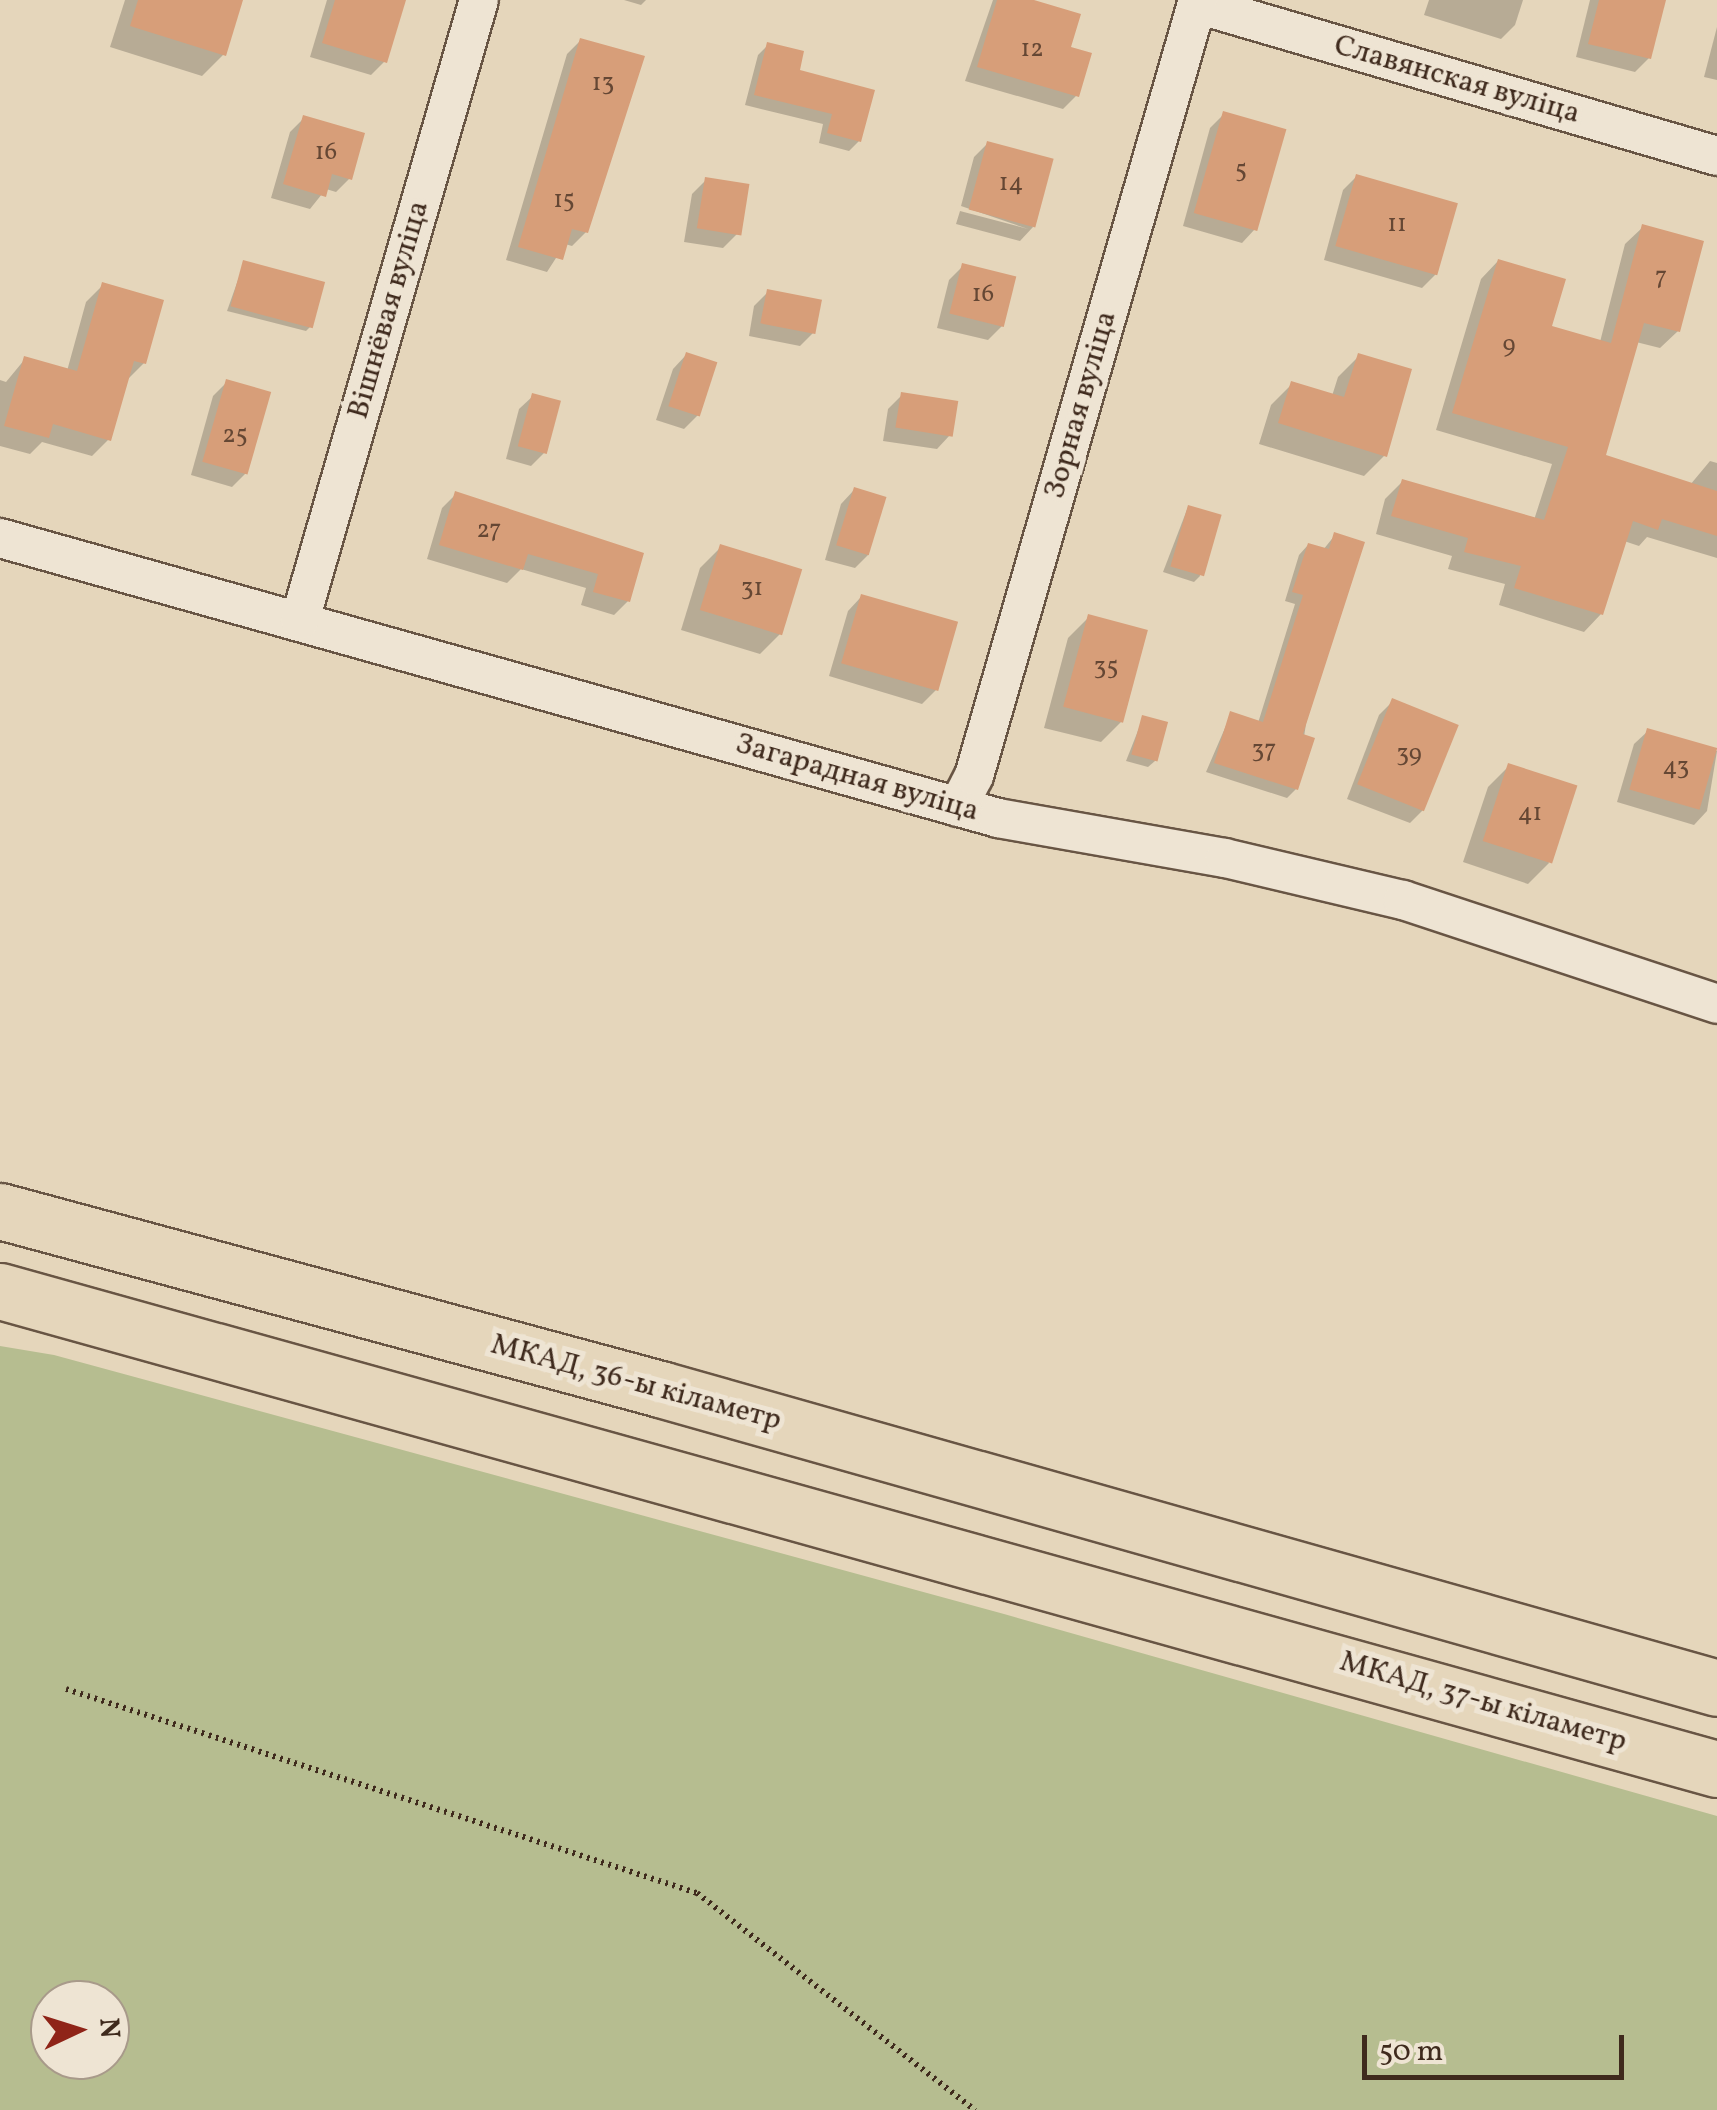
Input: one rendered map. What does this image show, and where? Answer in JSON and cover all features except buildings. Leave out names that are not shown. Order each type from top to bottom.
[{"type":"highway","name":"МКАД, 36-ы кіламетр","points":[[0,1212],[1270,1558],[1717,1688]]},
{"type":"highway","name":"МКАД, 37-ы кіламетр","points":[[0,1291],[1248,1634],[1717,1769]]},
{"type":"street","name":"Вішнёвая вуліца","points":[[300,620],[479,0]]},
{"type":"street","name":"Славянская вуліца","points":[[1198,2],[1717,156]]},
{"type":"street","name":"Зорная вуліца","points":[[958,808],[974,776],[1198,2]]},
{"type":"street","name":"Загарадная вуліца","points":[[0,538],[958,808],[1225,858],[1403,900],[1717,1004]]},
{"type":"path","points":[[66,1689],[697,1893],[976,2110]]},
{"type":"green space","points":[[0,1346],[54,1355],[1004,1614],[1717,1816],[1717,2110],[0,2110]]}]
